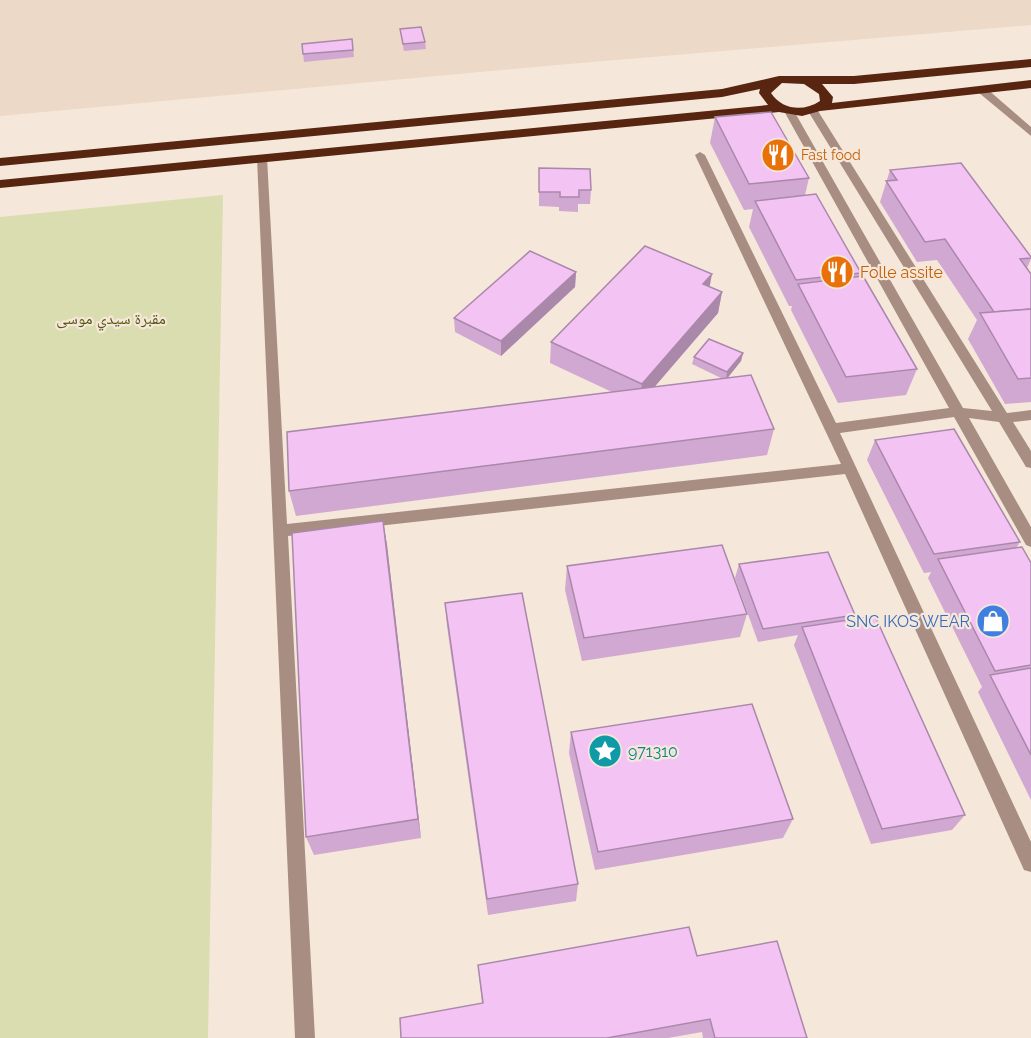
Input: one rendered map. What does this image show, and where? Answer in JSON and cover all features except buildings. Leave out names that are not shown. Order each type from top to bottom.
[{"type":"highway","points":[[0,162],[722,93],[779,80],[854,80],[1031,63]]},
{"type":"highway","points":[[801,80],[812,83],[825,92],[826,103],[817,109]]},
{"type":"highway","points":[[772,83],[765,93],[771,103],[784,109]]},
{"type":"highway","points":[[0,184],[784,109],[817,109],[1031,84]]},
{"type":"street","points":[[982,90],[1031,133]]},
{"type":"street","points":[[784,109],[1031,541]]},
{"type":"street","points":[[817,109],[1031,463]]},
{"type":"street","points":[[700,155],[832,429],[1031,863]]},
{"type":"street","points":[[262,158],[305,1038]]},
{"type":"street","points":[[832,429],[958,412],[1004,418],[1031,415]]},
{"type":"street","points":[[280,531],[850,468]]},
{"type":"shaded area","points":[[0,0],[1031,0],[1031,25],[557,65],[0,116]]},
{"type":"green space","name":"مقبرة سيدي موسى","points":[[223,195],[208,1038],[0,1038],[0,217]]},
{"type":"place","name":"Fast food","points":[[778,155]]},
{"type":"place","name":"Folle assite","points":[[837,272]]},
{"type":"place","name":"SNC IKOS WEAR","points":[[993,621]]},
{"type":"place","name":"971310","points":[[605,751]]}]
